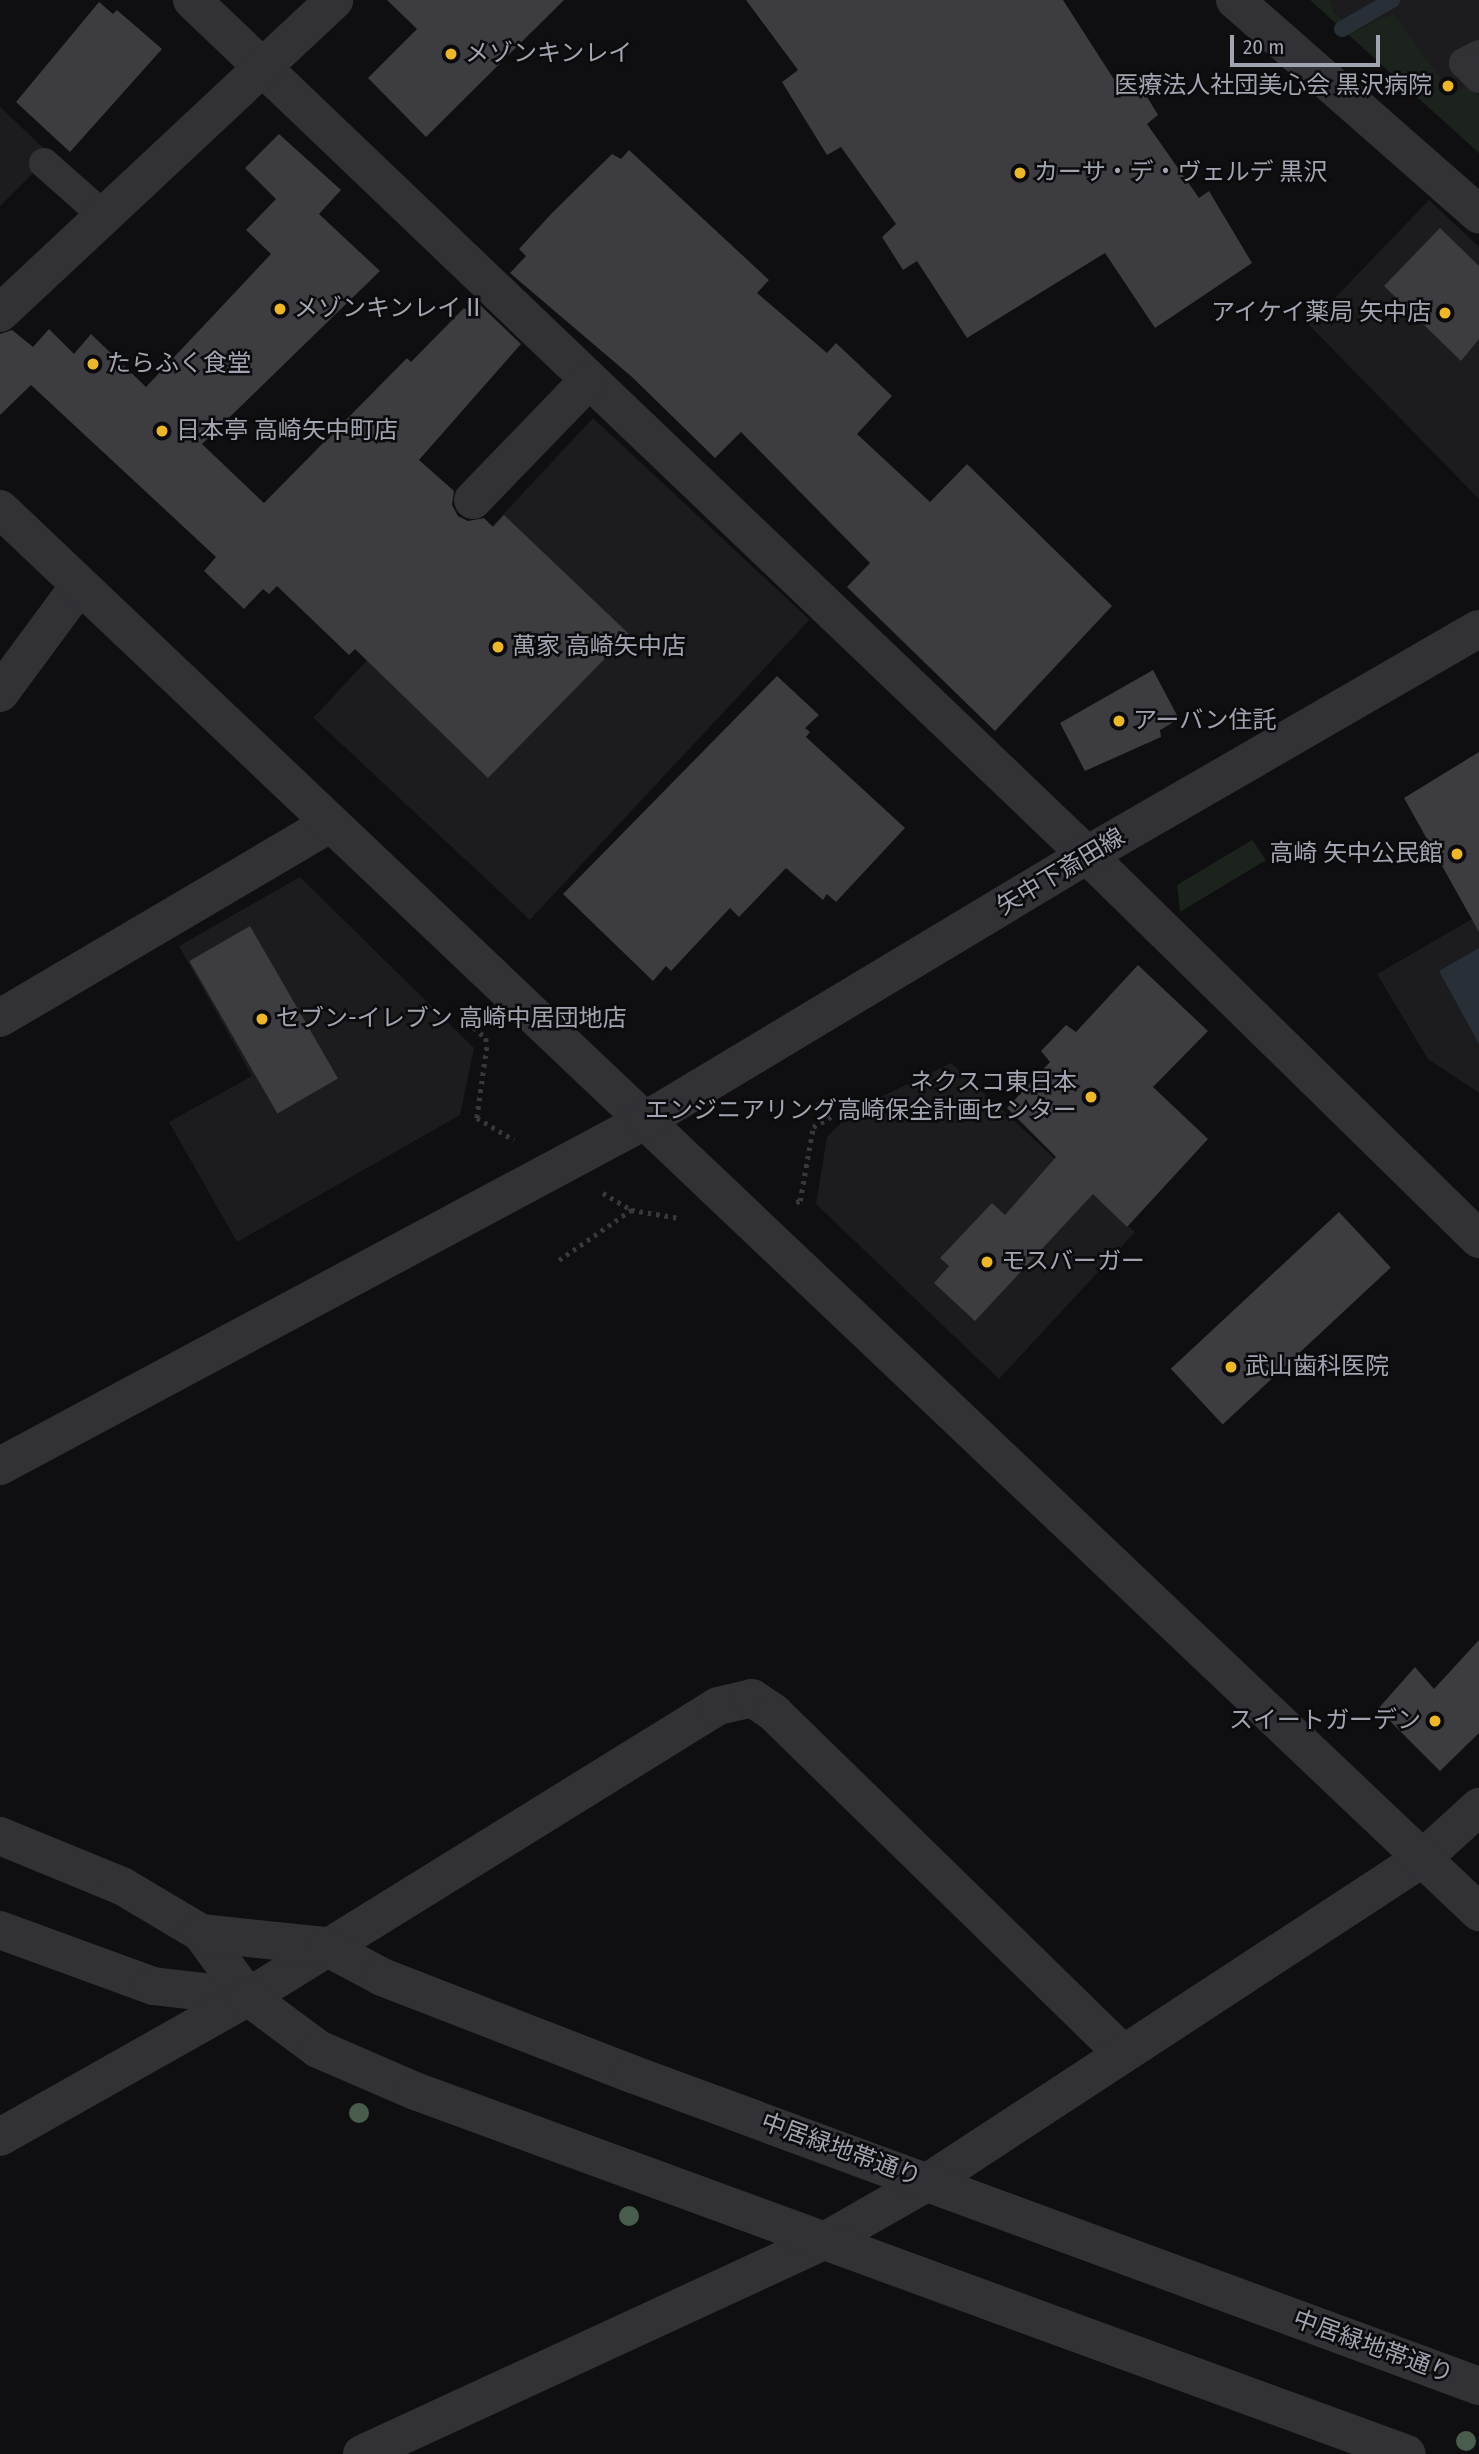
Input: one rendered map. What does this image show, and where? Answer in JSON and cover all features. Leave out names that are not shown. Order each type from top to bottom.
[{"type":"street","points":[[192,0],[261,69],[1087,855],[1479,1239]]},
{"type":"street","points":[[0,313],[334,0]]},
{"type":"street","points":[[1235,0],[1479,214]]},
{"type":"street","points":[[473,500],[588,381]]},
{"type":"street","points":[[0,509],[328,825],[646,1120],[1479,1912]]},
{"type":"street","points":[[0,693],[79,586]]},
{"type":"street","name":"矢中下斎田線","points":[[0,1466],[646,1120],[1087,855],[1479,629]]},
{"type":"street","points":[[0,1018],[328,825]]},
{"type":"street","points":[[0,2137],[248,1997],[324,1946],[718,1706],[752,1698],[774,1713],[1123,2054]]},
{"type":"street","points":[[362,2454],[420,2442],[828,2239],[928,2182],[1423,1858],[1479,1807]]},
{"type":"street","name":"中居緑地帯通り","points":[[0,1836],[122,1886],[201,1933],[248,1997],[318,2049],[415,2091],[828,2239],[1407,2454]]},
{"type":"street","points":[[0,1930],[153,1986],[248,1997]]},
{"type":"street","name":"中居緑地帯通り","points":[[201,1933],[324,1946],[394,1982],[1479,2386]]},
{"type":"lane","points":[[1479,55],[1465,63],[1479,78]]},
{"type":"lane","points":[[44,163],[104,216]]},
{"type":"path","points":[[467,1022],[486,1038],[487,1047],[477,1118]]},
{"type":"path","points":[[800,1201],[813,1127],[834,1115]]},
{"type":"path","points":[[559,1260],[631,1210],[680,1218]]},
{"type":"shaded area","points":[[1310,0],[1329,0],[1334,12],[1356,31],[1393,14],[1453,95],[1470,84],[1479,96],[1479,153]]},
{"type":"shaded area","name":"医療法人社団美心会 黒沢病院","points":[[1321,0],[1479,0],[1479,141],[1356,31]]},
{"type":"shaded area","points":[[0,107],[51,155],[0,206]]},
{"type":"shaded area","points":[[1429,200],[1479,247],[1479,499],[1309,325]]},
{"type":"shaded area","points":[[593,418],[809,620],[530,920],[313,718]]},
{"type":"shaded area","points":[[1252,840],[1266,860],[1180,912],[1177,885]]},
{"type":"shaded area","points":[[300,877],[474,1048],[460,1115],[237,1242],[169,1122],[252,1076],[179,946]]},
{"type":"shaded area","points":[[1479,915],[1479,1093],[1428,1059],[1377,974]]},
{"type":"shaded area","points":[[1479,948],[1479,1044],[1439,971]]},
{"type":"shaded area","points":[[951,1063],[1135,1232],[999,1379],[816,1204],[827,1137],[854,1110]]},
{"type":"building","name":"メゾンキンレイ","points":[[387,0],[564,0],[426,137],[368,78],[417,29]]},
{"type":"building","name":"カーサ・デ・ヴェルデ 黒沢","points":[[746,0],[1063,0],[1115,81],[1132,72],[1158,115],[1147,124],[1199,198],[1209,191],[1252,263],[1155,328],[1105,253],[967,338],[917,261],[903,270],[882,237],[896,224],[841,147],[827,155],[782,82],[798,70]]},
{"type":"building","points":[[99,2],[113,14],[117,10],[162,49],[70,152],[16,102]]},
{"type":"building","points":[[279,134],[341,190],[319,214],[380,271],[202,444],[264,503],[407,358],[411,362],[464,308],[472,314],[480,305],[521,344],[419,460],[454,491],[452,505],[458,516],[468,521],[484,518],[493,527],[504,515],[629,634],[488,778],[355,649],[349,655],[277,586],[269,594],[263,589],[244,609],[204,571],[216,557],[31,385],[0,415],[0,334],[12,330],[33,347],[49,329],[74,354],[91,334],[146,387],[271,254],[246,230],[276,199],[245,168]]},
{"type":"building","points":[[629,150],[769,280],[757,293],[827,353],[836,343],[892,396],[857,434],[930,502],[967,464],[1112,606],[995,731],[847,587],[870,563],[741,432],[715,458],[632,377],[510,273],[526,256],[519,249],[552,213],[612,154],[621,159]]},
{"type":"building","name":"アイケイ薬局 矢中店","points":[[1440,228],[1479,266],[1479,339],[1461,361],[1384,286]]},
{"type":"building","name":"アーバン住託","points":[[1153,670],[1179,719],[1160,730],[1161,737],[1085,771],[1060,723]]},
{"type":"building","points":[[777,676],[819,715],[805,728],[810,732],[806,737],[905,828],[836,902],[827,894],[823,900],[786,868],[739,917],[730,908],[671,971],[666,966],[653,981],[563,894]]},
{"type":"building","name":"高崎 矢中公民館","points":[[1479,752],[1479,932],[1404,798]]},
{"type":"building","name":"セブン-イレブン 高崎中居団地店","points":[[250,926],[338,1078],[277,1113],[189,961]]},
{"type":"building","name":"ネクスコ東日本 エンジニアリング高崎保全計画センター","points":[[1138,965],[1208,1031],[1153,1087],[1208,1139],[1127,1227],[1093,1194],[975,1321],[934,1283],[949,1266],[940,1258],[992,1203],[1005,1215],[1056,1157],[1007,1108],[1050,1062],[1041,1051],[1066,1025],[1076,1032]]},
{"type":"building","points":[[1339,1212],[1391,1268],[1223,1424],[1171,1369]]},
{"type":"building","name":"スイートガーデン","points":[[1479,1640],[1479,1733],[1440,1771],[1378,1709],[1415,1667],[1434,1689]]},
{"type":"waterway","points":[[1342,29],[1392,0]]},
{"type":"place","name":"メゾンキンレイ","points":[[451,54]]},
{"type":"place","name":"医療法人社団美心会 黒沢病院","points":[[1448,86]]},
{"type":"place","name":"カーサ・デ・ヴェルデ 黒沢","points":[[1020,173]]},
{"type":"place","name":"メゾンキンレイⅡ","points":[[280,309]]},
{"type":"place","name":"アイケイ薬局 矢中店","points":[[1445,313]]},
{"type":"place","name":"たらふく食堂","points":[[93,364]]},
{"type":"place","name":"日本亭 高崎矢中町店","points":[[162,431]]},
{"type":"place","name":"萬家 高崎矢中店","points":[[498,647]]},
{"type":"place","name":"アーバン住託","points":[[1119,721]]},
{"type":"place","name":"高崎 矢中公民館","points":[[1457,854]]},
{"type":"place","name":"セブン-イレブン 高崎中居団地店","points":[[262,1019]]},
{"type":"place","name":"ネクスコ東日本 エンジニアリング高崎保全計画センター","points":[[1091,1097]]},
{"type":"place","name":"モスバーガー","points":[[987,1262]]},
{"type":"place","name":"武山歯科医院","points":[[1231,1367]]},
{"type":"place","name":"スイートガーデン","points":[[1435,1721]]}]
